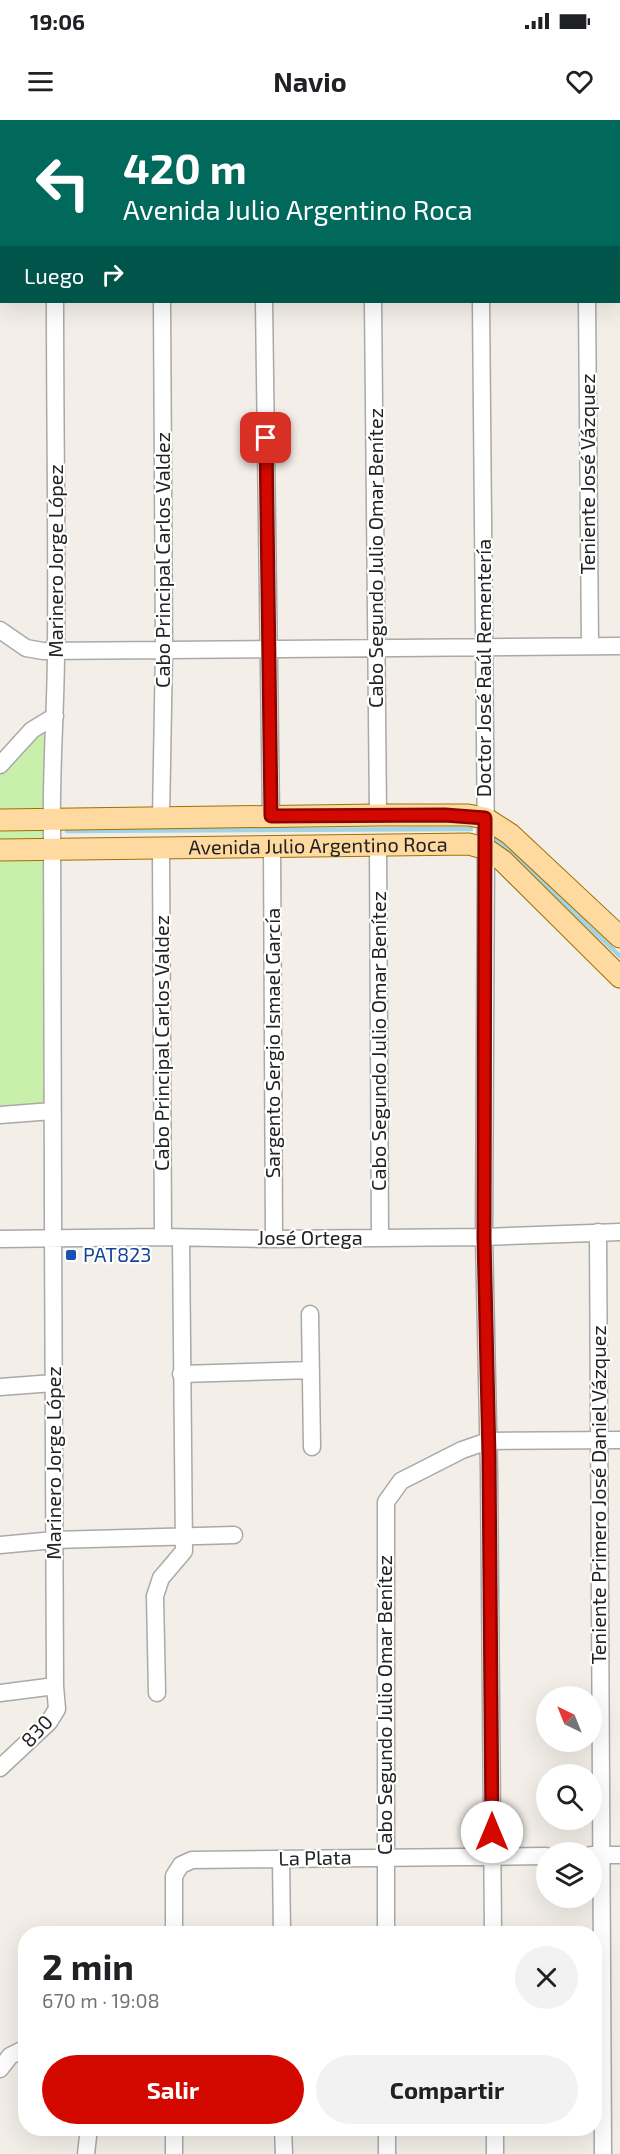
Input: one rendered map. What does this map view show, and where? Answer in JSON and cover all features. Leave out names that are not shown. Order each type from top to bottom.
[{"type":"main road","name":"Avenida Julio Argentino Roca","points":[[0,820],[378,815],[468,815],[485,818],[510,834],[620,937]]},
{"type":"main road","name":"Avenida Julio Argentino Roca","points":[[0,850],[469,844],[486,849],[503,861],[620,977]]},
{"type":"street","name":"Marinero Jorge López","points":[[55,303],[56,651],[51,820],[55,1686]]},
{"type":"street","name":"Cabo Principal Carlos Valdez","points":[[161,818],[164,650],[162,303]]},
{"type":"street","points":[[264,303],[271,816]]},
{"type":"street","name":"Cabo Segundo Julio Omar Benítez","points":[[374,303],[378,815]]},
{"type":"street","name":"Doctor José Raúl Rementería","points":[[482,303],[486,849],[484,1237],[493,1926]]},
{"type":"street","name":"Teniente José Vázquez","points":[[587,303],[590,646]]},
{"type":"street","points":[[0,630],[26,648],[56,651],[620,646]]},
{"type":"street","points":[[0,765],[32,730],[55,716]]},
{"type":"street","name":"Cabo Segundo Julio Omar Benítez","points":[[378,844],[380,1238]]},
{"type":"street","name":"Sargento Sergio Ismael García","points":[[272,846],[274,1239]]},
{"type":"street","name":"Cabo Principal Carlos Valdez","points":[[161,848],[164,1237]]},
{"type":"street","points":[[0,1115],[52,1111]]},
{"type":"street","name":"Teniente Primero José Daniel Vázquez","points":[[596,1842],[598,1232]]},
{"type":"street","name":"José Ortega","points":[[0,1239],[484,1237],[620,1232]]},
{"type":"street","points":[[157,1693],[155,1596],[161,1578],[184,1551],[181,1238]]},
{"type":"street","points":[[310,1314],[312,1448]]},
{"type":"street","points":[[181,1374],[311,1370]]},
{"type":"street","points":[[0,1387],[53,1383]]},
{"type":"street","points":[[488,1441],[620,1440]]},
{"type":"street","name":"Cabo Segundo Julio Omar Benítez","points":[[386,1926],[386,1502],[400,1481],[462,1450],[488,1441]]},
{"type":"street","points":[[0,1545],[54,1540],[234,1535]]},
{"type":"street","points":[[0,1692],[55,1686]]},
{"type":"street","name":"830","points":[[0,1768],[50,1722],[57,1709],[55,1686]]},
{"type":"street","points":[[602,1855],[620,1855]]},
{"type":"street","name":"La Plata","points":[[174,1926],[174,1876],[181,1865],[192,1860],[536,1856]]},
{"type":"street","points":[[281,1859],[282,1926]]},
{"type":"street","name":"Teniente Primero José Daniel Vázquez","points":[[597,1908],[598,1926]]},
{"type":"street","points":[[0,2069],[10,2056],[18,2052]]},
{"type":"street","name":"Teniente Primero José Daniel Vázquez","points":[[602,2111],[603,2154]]},
{"type":"street","points":[[86,2154],[88,2136]]},
{"type":"street","points":[[174,2136],[174,2154]]},
{"type":"street","points":[[283,2136],[284,2154]]},
{"type":"street","points":[[387,2136],[387,2154]]},
{"type":"street","points":[[495,2136],[495,2154]]},
{"type":"green space","points":[[55,716],[52,1111],[0,1115],[0,765]]},
{"type":"waterway","points":[[67,831],[471,829]]},
{"type":"waterway","points":[[496,839],[620,956]]},
{"type":"place","name":"PAT823","points":[[71,1255]]},
{"type":"route","points":[[266,438],[271,816],[468,815],[485,818],[484,1237],[489,1457],[492,1832]]}]
